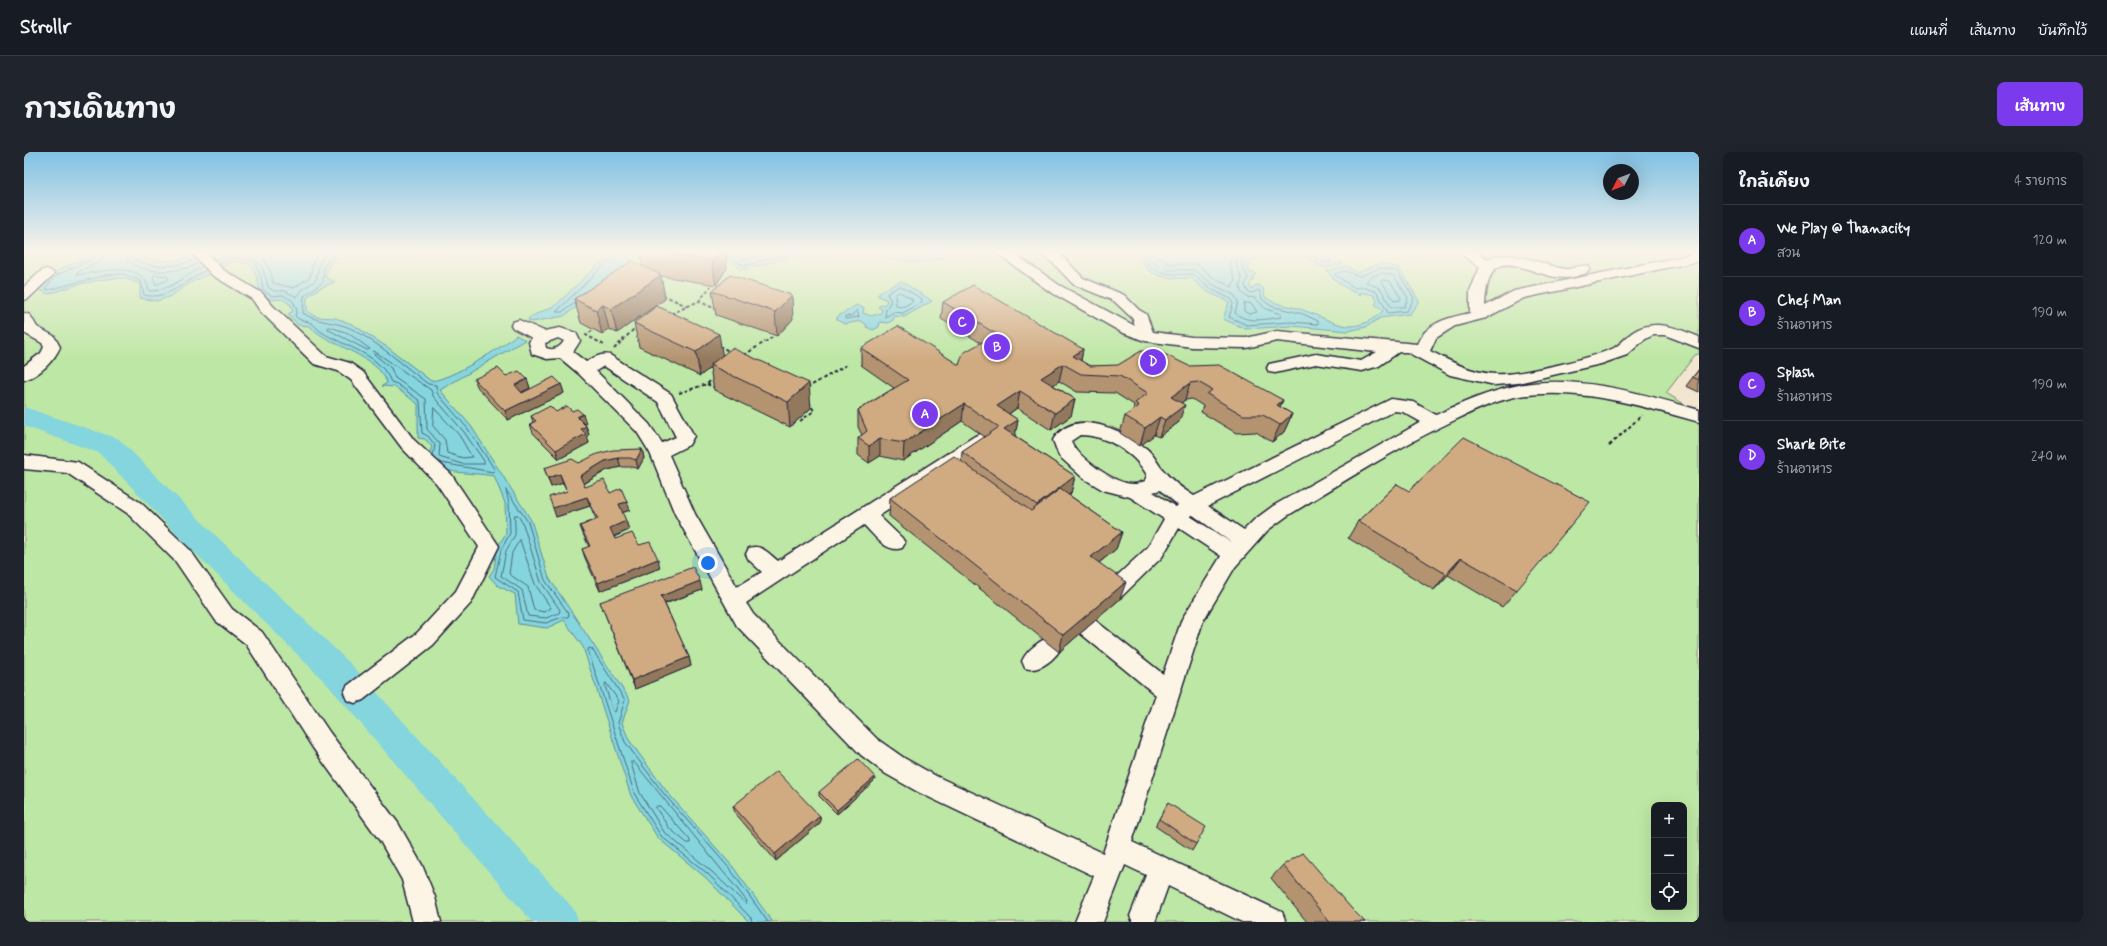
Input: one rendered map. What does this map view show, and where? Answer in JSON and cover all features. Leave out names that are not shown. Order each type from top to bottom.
[{"type":"street","points":[[24,295],[31,288]]},
{"type":"street","points":[[244,288],[257,296],[267,309],[320,360],[344,367],[357,376],[408,444],[444,479],[489,546],[464,597],[426,639],[355,693]]},
{"type":"street","points":[[1054,288],[1127,329],[1145,335],[1192,342],[1246,344],[1277,336],[1380,347],[1410,346],[1456,371],[1495,380],[1518,378],[1595,360],[1621,351],[1638,336],[1650,330],[1667,330],[1699,343]]},
{"type":"street","points":[[1094,288],[1118,298],[1133,313],[1140,317],[1145,335]]},
{"type":"street","points":[[1476,312],[1480,288]]},
{"type":"street","points":[[1421,352],[1429,335],[1449,323],[1480,315],[1519,294],[1547,288]]},
{"type":"street","points":[[24,318],[30,330],[48,340],[52,347],[48,356],[27,374]]},
{"type":"street","points":[[518,325],[539,335],[560,333],[570,338],[570,345],[562,352],[585,370],[643,428],[658,452],[685,514],[733,601],[752,629],[868,747],[895,766],[1113,859],[1161,869],[1272,922]]},
{"type":"street","points":[[1275,368],[1316,359],[1362,366],[1373,362],[1395,347]]},
{"type":"street","points":[[585,370],[608,355],[625,371],[666,398],[685,436],[683,441],[658,452]]},
{"type":"street","points":[[1089,922],[1113,859],[1193,619],[1208,591],[1240,548],[1261,525],[1280,511],[1435,422],[1498,396],[1534,390],[1594,392],[1654,403],[1699,416]]},
{"type":"street","points":[[1112,593],[1156,552],[1184,511],[1391,405],[1407,406],[1435,422]]},
{"type":"street","points":[[1184,511],[1156,475],[1147,459],[1127,444],[1103,432],[1086,428],[1071,430],[1062,440],[1066,451],[1090,473],[1110,485],[1136,491],[1184,511],[1240,548]]},
{"type":"street","points":[[733,601],[981,440]]},
{"type":"street","points":[[24,462],[71,467],[134,508],[183,556],[224,615],[254,638],[329,751],[389,829],[411,869],[427,922]]},
{"type":"street","points":[[1136,491],[1153,485],[1156,475]]},
{"type":"street","points":[[865,514],[895,543]]},
{"type":"street","points":[[756,554],[776,572]]},
{"type":"street","points":[[1088,627],[1169,692]]},
{"type":"street","points":[[1033,661],[1052,645]]},
{"type":"street","points":[[1144,916],[1161,869]]},
{"type":"path","points":[[670,315],[689,308],[708,294],[710,288]]},
{"type":"path","points":[[657,292],[689,308]]},
{"type":"path","points":[[698,301],[718,310]]},
{"type":"path","points":[[592,331],[586,335],[608,355],[634,329],[640,327]]},
{"type":"path","points":[[634,329],[639,331]]},
{"type":"path","points":[[740,357],[773,336]]},
{"type":"path","points":[[712,342],[733,353]]},
{"type":"path","points":[[803,390],[848,364]]},
{"type":"path","points":[[666,398],[706,384],[718,374]]},
{"type":"path","points":[[706,384],[713,387]]},
{"type":"path","points":[[800,420],[814,411],[807,397]]},
{"type":"path","points":[[1609,446],[1654,403]]},
{"type":"green space","points":[[24,288],[1699,288],[1699,354],[1695,355],[1666,393],[1699,413],[1699,922],[24,922]]},
{"type":"water","points":[[37,288],[67,288],[48,294]]},
{"type":"water","points":[[140,288],[183,288],[169,297],[157,301],[140,298]]},
{"type":"water","points":[[259,288],[320,288],[307,297],[307,311],[317,317],[335,318],[352,324],[390,349],[431,381],[450,375],[475,362],[499,348],[516,335],[525,340],[440,390],[471,426],[531,520],[549,578],[630,700],[622,723],[629,740],[667,792],[733,867],[772,921],[771,922],[749,922],[705,877],[658,838],[631,796],[583,647],[564,620],[547,628],[518,624],[515,594],[498,586],[489,576],[494,569],[497,548],[506,533],[505,503],[494,476],[449,471],[433,464],[427,458],[432,447],[425,439],[418,438],[418,404],[395,387],[382,386],[387,383],[382,374],[364,358],[328,340],[309,326],[298,325],[288,314],[293,311],[290,304],[282,299],[271,300],[260,292]]},
{"type":"water","points":[[574,288],[602,288],[564,316],[532,322],[528,320],[530,317],[556,305]]},
{"type":"water","points":[[888,288],[912,288],[932,301],[904,317],[895,316],[893,320],[888,323],[880,322],[879,327],[873,330],[866,327],[867,325],[861,321],[845,324],[837,320],[837,317],[856,305],[864,308],[863,313],[871,316],[881,313],[882,310],[878,307],[886,303],[887,300],[878,296],[880,292]]},
{"type":"water","points":[[1202,288],[1263,288],[1265,297],[1278,304],[1298,308],[1334,323],[1352,326],[1362,324],[1383,311],[1375,304],[1377,301],[1374,295],[1360,292],[1361,295],[1346,288],[1411,288],[1419,301],[1410,314],[1380,318],[1366,327],[1348,331],[1291,326],[1246,329],[1223,319],[1229,302]]},
{"type":"building","points":[[591,288],[642,288],[611,309],[603,305],[596,310],[574,299]]},
{"type":"building","points":[[715,288],[770,288],[792,295],[775,312],[712,291]]},
{"type":"building","points":[[968,288],[978,288],[1083,349],[1073,356],[1090,366],[1118,365],[1141,351],[1158,351],[1189,366],[1219,365],[1283,400],[1277,405],[1292,414],[1280,425],[1263,415],[1243,415],[1207,394],[1212,390],[1198,382],[1190,383],[1171,397],[1185,405],[1165,420],[1160,417],[1145,428],[1125,416],[1139,406],[1135,403],[1148,393],[1120,376],[1081,374],[1063,364],[1041,378],[1075,399],[1055,413],[1020,391],[997,406],[1018,420],[1004,429],[1075,476],[1037,505],[962,452],[999,427],[964,404],[904,443],[880,439],[869,446],[858,438],[867,431],[858,410],[908,380],[861,348],[898,326],[959,365],[963,353],[986,340],[1003,338],[943,302]]},
{"type":"building","points":[[657,306],[719,334],[696,352],[634,323]]},
{"type":"building","points":[[732,348],[809,383],[788,402],[710,365]]},
{"type":"building","points":[[498,368],[506,376],[519,371],[527,379],[515,385],[522,393],[554,377],[561,384],[505,411],[474,379]]},
{"type":"building","points":[[1699,370],[1699,380],[1693,377]]},
{"type":"building","points":[[550,406],[556,412],[567,406],[572,411],[577,409],[583,414],[577,417],[586,426],[581,429],[586,434],[556,450],[530,424],[536,421],[531,416]]},
{"type":"building","points":[[1464,437],[1590,502],[1517,590],[1461,558],[1446,574],[1358,521],[1397,484],[1409,491]]},
{"type":"building","points":[[642,449],[636,460],[630,458],[618,458],[605,461],[580,476],[585,487],[604,480],[610,493],[621,488],[627,502],[619,504],[626,521],[610,528],[615,539],[632,533],[639,545],[650,542],[658,559],[598,583],[582,549],[590,546],[580,526],[598,519],[587,497],[553,508],[549,497],[567,491],[560,474],[548,478],[544,468],[572,459],[579,463],[597,454],[613,450]]},
{"type":"building","points":[[954,456],[1031,511],[1060,489],[1122,532],[1091,557],[1126,582],[1063,635],[890,498]]},
{"type":"building","points":[[693,567],[700,581],[661,596],[689,657],[632,680],[600,602]]},
{"type":"building","points":[[858,759],[875,777],[837,810],[819,792]]},
{"type":"building","points":[[777,771],[820,816],[775,854],[733,806]]},
{"type":"building","points":[[1168,803],[1206,827],[1196,844],[1159,819]]},
{"type":"building","points":[[1303,853],[1365,922],[1330,922],[1328,920],[1283,865]]},
{"type":"waterway","points":[[24,416],[109,446],[199,538],[338,673],[559,922]]},
{"type":"place","name":"Splash","points":[[962,322]]},
{"type":"place","name":"Chef Man","points":[[997,347]]},
{"type":"place","name":"Shark Bite","points":[[1153,362]]},
{"type":"place","name":"We Play @ Thanacity","points":[[925,414]]}]
